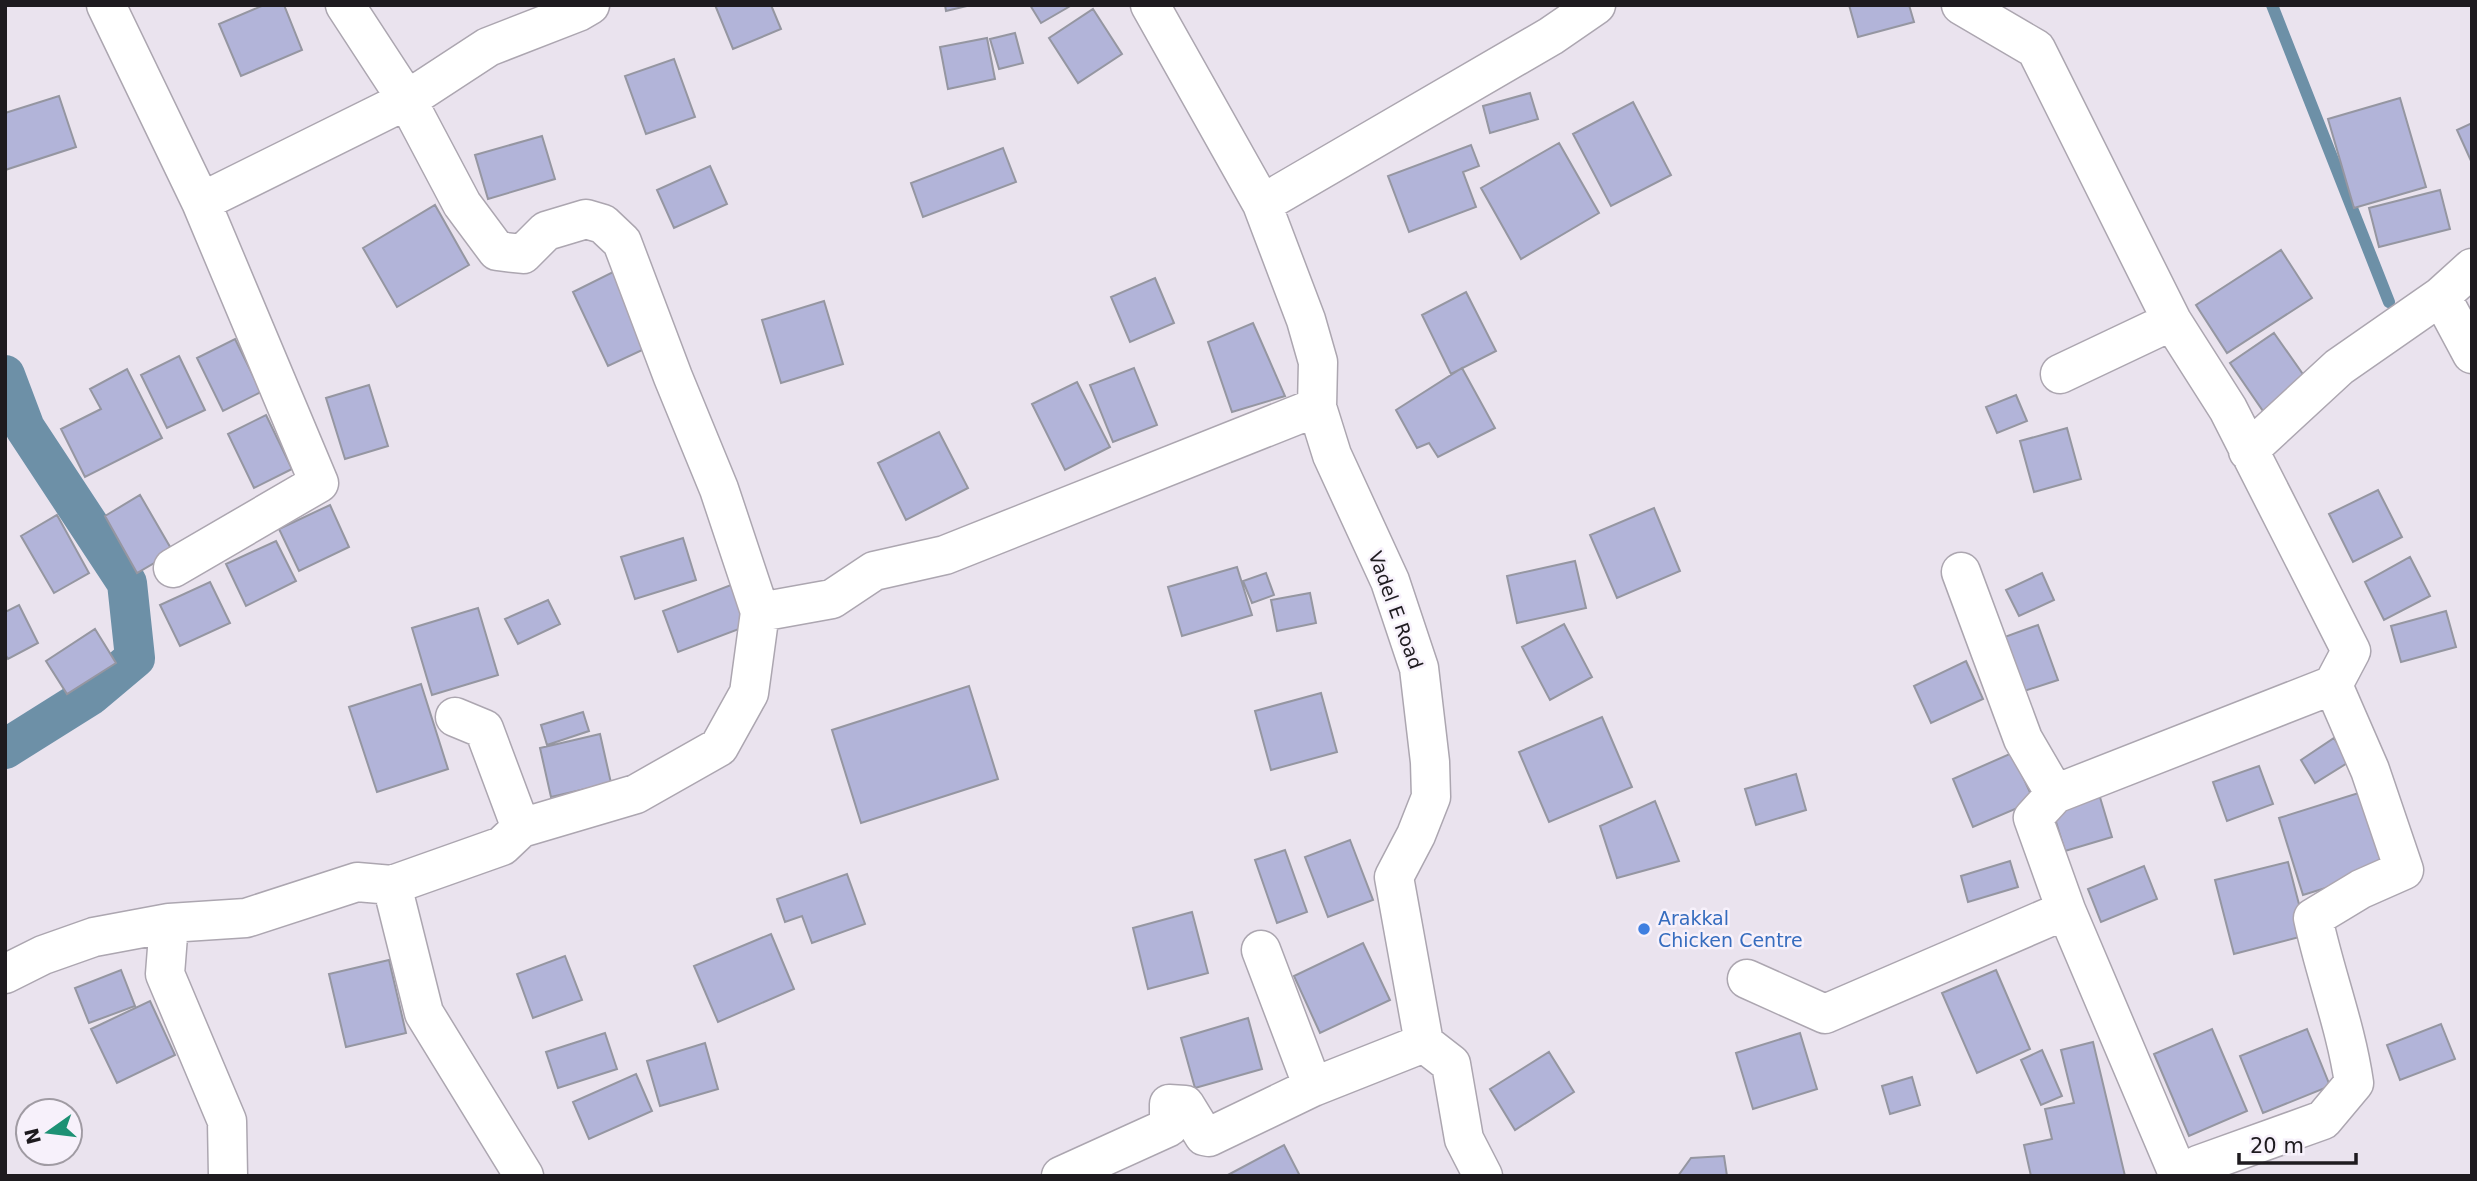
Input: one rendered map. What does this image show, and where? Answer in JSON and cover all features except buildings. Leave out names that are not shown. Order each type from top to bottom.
[{"type":"street","points":[[106,5],[201,202],[319,483],[173,568]]},
{"type":"street","points":[[5,974],[43,955],[94,937],[169,923],[246,918],[357,882],[392,885],[502,846],[521,828],[636,794],[719,747],[749,693],[760,612],[719,489],[622,242],[603,224],[586,219],[546,230],[523,254],[497,251],[461,204],[407,100],[345,5]]},
{"type":"street","points":[[201,202],[407,100],[488,47],[590,5]]},
{"type":"street","name":"Vadel E Road","points":[[1150,5],[1262,204],[1306,320],[1318,362],[1317,407],[1332,454],[1390,581],[1419,668],[1430,762],[1431,797],[1416,835],[1394,877],[1424,1043]]},
{"type":"street","points":[[1262,204],[1551,36],[1596,5]]},
{"type":"street","points":[[1961,5],[2036,50],[2172,321],[2228,409],[2351,651],[2333,685],[2055,794],[2033,818],[2066,910],[2179,1176]]},
{"type":"street","points":[[2248,451],[2339,367],[2441,296],[2472,268]]},
{"type":"street","points":[[2441,296],[2472,354]]},
{"type":"street","points":[[2060,374],[2172,321]]},
{"type":"street","points":[[760,612],[832,599],[874,571],[945,555],[1317,407]]},
{"type":"street","points":[[1961,572],[2023,739],[2055,794]]},
{"type":"street","points":[[2189,1176],[2198,1165],[2323,1120],[2354,1083],[2350,1052],[2320,952],[2313,918],[2361,889],[2404,870],[2370,770],[2333,685]]},
{"type":"street","points":[[455,717],[484,729],[521,828]]},
{"type":"street","points":[[392,885],[424,1013],[524,1176]]},
{"type":"street","points":[[1747,979],[1825,1014],[2066,910]]},
{"type":"street","points":[[169,923],[165,974],[227,1121],[228,1176]]},
{"type":"street","points":[[1261,950],[1313,1087]]},
{"type":"street","points":[[1061,1176],[1169,1128],[1169,1104],[1185,1105],[1204,1136],[1209,1137],[1313,1087],[1424,1043],[1451,1064],[1464,1139],[1483,1176]]},
{"type":"waterway","points":[[2272,5],[2389,302]]},
{"type":"waterway","points":[[5,375],[25,428],[127,583],[135,658],[91,695],[5,749]]},
{"type":"place","name":"Arakkal Chicken Centre","points":[[1644,929]]}]
